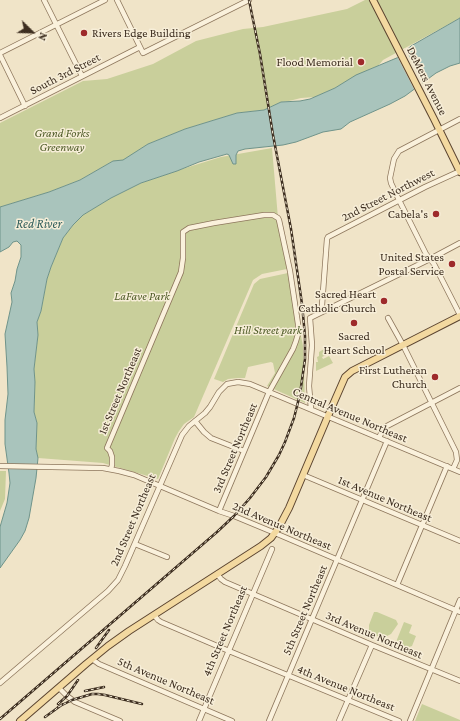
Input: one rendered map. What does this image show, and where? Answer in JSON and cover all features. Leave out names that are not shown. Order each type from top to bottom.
[{"type":"main road","name":"DeMers Avenue","points":[[373,0],[460,172]]},
{"type":"main road","points":[[20,721],[113,642],[271,538],[289,508],[343,381],[348,374],[460,316]]},
{"type":"street","points":[[44,0],[82,76]]},
{"type":"street","points":[[25,106],[0,54],[105,0]]},
{"type":"street","points":[[117,0],[143,53],[249,0]]},
{"type":"street","name":"South 3rd Street","points":[[0,118],[140,48]]},
{"type":"street","points":[[460,119],[399,151],[395,157],[390,178],[399,200],[460,316]]},
{"type":"street","name":"2nd Street Northwest","points":[[322,312],[328,237],[425,187],[460,172]]},
{"type":"street","name":"3rd Street Northeast","points":[[151,342],[181,272],[184,232],[195,226],[264,215],[273,215],[278,218],[291,277],[298,324],[298,334],[293,349],[269,392],[219,511]]},
{"type":"street","points":[[312,409],[309,386],[312,346],[310,318],[460,243]]},
{"type":"street","points":[[388,318],[454,448],[458,459],[453,469]]},
{"type":"street","name":"1st Street Northeast","points":[[111,469],[112,457],[107,448],[151,342]]},
{"type":"street","name":"Central Avenue Northeast","points":[[230,383],[244,382],[312,409],[460,472]]},
{"type":"street","name":"2nd Street Northeast","points":[[0,683],[108,591],[113,585],[122,573],[182,434],[208,410],[221,388],[230,383]]},
{"type":"street","points":[[379,438],[383,429],[387,426],[460,388]]},
{"type":"street","points":[[195,421],[211,438],[244,451]]},
{"type":"street","name":"5th Street Northeast","points":[[270,721],[388,441]]},
{"type":"street","name":"2nd Avenue Northeast","points":[[0,466],[111,469],[134,475],[458,611]]},
{"type":"street","points":[[397,585],[447,466]]},
{"type":"street","name":"1st Avenue Northeast","points":[[303,475],[460,541]]},
{"type":"street","points":[[135,544],[167,557]]},
{"type":"street","name":"4th Street Northeast","points":[[199,721],[272,548]]},
{"type":"street","name":"3rd Avenue Northeast","points":[[217,574],[225,582],[312,620],[460,681]]},
{"type":"street","points":[[410,721],[431,669],[458,611],[460,600]]},
{"type":"street","name":"4th Avenue Northeast","points":[[154,615],[161,622],[228,651],[399,721]]},
{"type":"street","points":[[339,721],[372,645]]},
{"type":"street","name":"5th Avenue Northeast","points":[[92,659],[98,664],[232,721]]},
{"type":"street","points":[[59,688],[75,702],[120,721]]},
{"type":"green space","name":"Grand Forks Greenway","points":[[365,0],[460,0],[460,18],[383,60],[378,66],[315,97],[281,102],[264,110],[237,113],[185,129],[148,144],[123,161],[113,161],[80,180],[49,192],[0,207],[0,123],[83,81],[107,79],[153,64],[196,41],[243,29],[263,27],[347,9]]},
{"type":"green space","name":"LaFave Park","points":[[272,148],[278,218],[287,269],[262,274],[253,280],[194,417],[184,424],[179,431],[158,479],[103,463],[38,458],[36,449],[37,423],[34,412],[34,369],[38,335],[37,322],[41,311],[47,279],[63,238],[83,215],[111,198],[141,183],[221,157]]},
{"type":"green space","name":"Hill Street park","points":[[288,273],[303,346],[305,403],[267,386],[275,373],[273,363],[271,362],[248,367],[245,378],[228,379],[223,382],[214,379],[254,284],[260,279]]},
{"type":"green space","points":[[326,348],[328,354],[322,357],[323,359],[329,356],[333,363],[316,371],[316,362],[318,362],[317,357],[319,356],[319,352]]},
{"type":"green space","points":[[0,471],[6,471],[5,499],[0,511]]},
{"type":"green space","points":[[374,612],[396,620],[398,624],[391,634],[385,637],[379,637],[369,630],[369,625]]},
{"type":"green space","points":[[404,622],[412,625],[409,633],[416,636],[412,646],[409,647],[396,642]]},
{"type":"green space","points":[[422,704],[460,720],[460,721],[415,721]]},
{"type":"water","name":"Red River","points":[[460,18],[460,63],[436,73],[405,96],[350,122],[341,129],[323,132],[283,145],[238,151],[236,155],[236,164],[233,164],[229,155],[227,154],[199,162],[141,183],[111,198],[83,215],[73,225],[63,238],[51,267],[37,322],[38,335],[34,369],[34,412],[37,423],[36,449],[38,458],[29,518],[25,531],[20,540],[0,568],[0,527],[7,503],[10,483],[5,444],[5,420],[8,394],[5,334],[12,302],[11,293],[21,257],[21,245],[17,241],[13,242],[9,247],[0,252],[0,207],[49,192],[80,180],[113,161],[123,160],[148,144],[185,129],[237,113],[264,110],[281,102],[310,99],[335,88],[356,75],[399,57],[411,46]]},
{"type":"pier","points":[[405,48],[423,84],[415,91],[397,56]]},
{"type":"railway","points":[[0,719],[234,516],[266,477],[279,455],[294,418],[300,394],[305,359],[305,336],[302,304],[291,229],[249,0]]},
{"type":"railway","points":[[96,648],[109,630]]},
{"type":"railway","points":[[58,704],[67,696],[78,680]]},
{"type":"railway","points":[[85,691],[104,687]]},
{"type":"railway","points":[[58,707],[72,700],[92,694],[105,695],[142,704]]},
{"type":"railway","points":[[45,717],[63,704]]},
{"type":"place","name":"Rivers Edge Building","points":[[84,33]]},
{"type":"place","name":"Flood Memorial","points":[[361,62]]},
{"type":"place","name":"Cabela's","points":[[436,214]]},
{"type":"place","name":"United States Postal Service","points":[[452,264]]},
{"type":"place","name":"Sacred Heart Catholic Church","points":[[384,301]]},
{"type":"place","name":"Sacred Heart School","points":[[354,323]]},
{"type":"place","name":"First Lutheran Church","points":[[435,377]]}]
